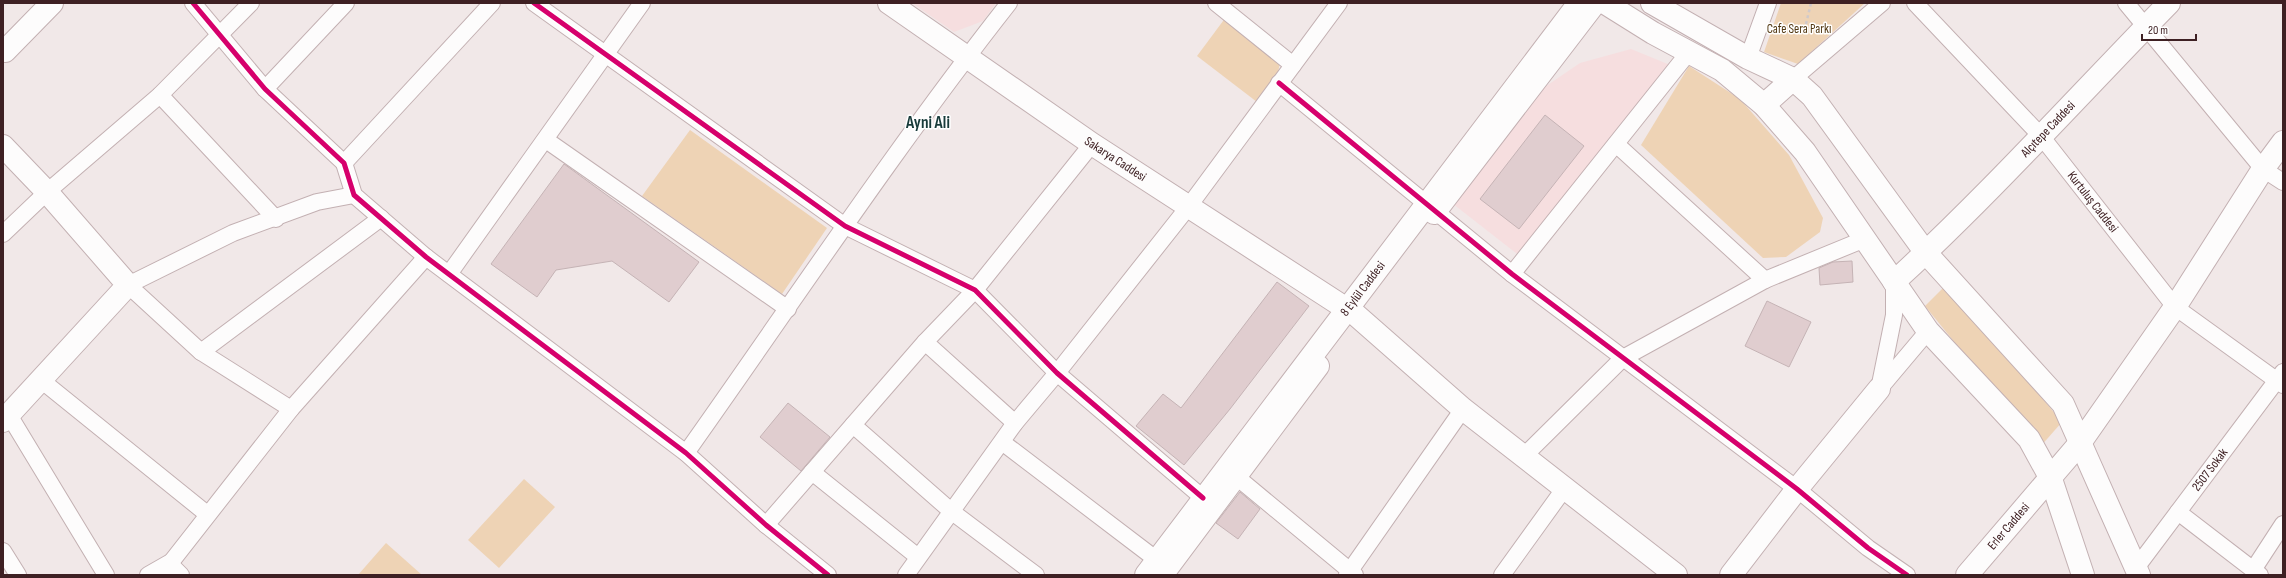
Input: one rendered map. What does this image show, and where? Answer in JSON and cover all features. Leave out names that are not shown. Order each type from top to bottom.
[{"type":"main road","points":[[4,52],[38,3]]},
{"type":"main road","points":[[4,52],[52,3]]},
{"type":"main road","name":"Sakarya Caddesi","points":[[889,3],[1092,144],[1351,312],[1463,409],[1676,575]]},
{"type":"main road","name":"8 Eylül Caddesi","points":[[1155,570],[1203,498],[1231,472],[1430,208],[1579,3]]},
{"type":"main road","points":[[1430,208],[1595,3]]},
{"type":"main road","points":[[1606,3],[1653,33],[1722,70],[1764,105],[1804,152],[1928,331],[2029,439],[2051,480],[2083,575]]},
{"type":"main road","points":[[1652,3],[1748,58],[1793,79],[1812,96],[1926,253],[2063,404],[2138,572]]},
{"type":"main road","name":"Alçıtepe Caddesi","points":[[1894,282],[1926,253],[2169,3]]},
{"type":"main road","points":[[1764,105],[1793,79]]},
{"type":"main road","name":"Erler Caddesi","points":[[1968,575],[2051,480],[2080,443],[2175,307],[2263,169],[2283,142]]},
{"type":"main road","points":[[3,146],[47,192],[128,285],[6,418]]},
{"type":"main road","points":[[1731,575],[1797,489],[1879,389]]},
{"type":"main road","points":[[1155,570],[1231,472]]},
{"type":"street","points":[[193,3],[265,89],[344,163],[354,195],[449,274],[686,453],[766,525],[825,574]]},
{"type":"street","points":[[3,234],[47,192],[160,95],[251,3]]},
{"type":"street","points":[[265,89],[346,3]]},
{"type":"street","points":[[344,163],[492,3]]},
{"type":"street","points":[[534,3],[607,53],[845,226],[975,290],[1057,373],[1203,498]]},
{"type":"street","points":[[449,274],[546,140],[642,3]]},
{"type":"street","points":[[686,453],[845,226],[967,56],[1009,3]]},
{"type":"street","points":[[1216,3],[1293,65]]},
{"type":"street","points":[[906,575],[1015,423],[1057,373],[1189,206],[1339,3]]},
{"type":"street","points":[[1748,58],[1768,3]]},
{"type":"street","points":[[1793,79],[1882,3]]},
{"type":"street","name":"Kurtuluş Caddesi","points":[[1915,3],[2041,136],[2175,307],[2281,379]]},
{"type":"street","points":[[2126,3],[2147,26],[2263,169],[2283,182]]},
{"type":"street","points":[[1512,274],[1689,52]]},
{"type":"street","points":[[1279,83],[1512,274],[1797,489],[1868,548],[1907,575]]},
{"type":"street","points":[[160,95],[276,219]]},
{"type":"street","points":[[546,140],[788,309]]},
{"type":"street","points":[[766,525],[925,342],[975,290],[1092,144]]},
{"type":"street","points":[[1616,144],[1765,280]]},
{"type":"street","points":[[291,409],[202,352],[128,285],[233,233],[276,219],[318,202],[354,195]]},
{"type":"street","points":[[202,352],[381,218]]},
{"type":"street","points":[[1523,457],[1623,358],[1765,280],[1865,240]]},
{"type":"street","points":[[148,575],[165,569],[291,409],[426,256]]},
{"type":"street","points":[[1879,389],[1894,315],[1894,282]]},
{"type":"street","points":[[1879,389],[1928,331]]},
{"type":"street","points":[[925,342],[1015,423]]},
{"type":"street","name":"2507 Sokak","points":[[2138,572],[2178,512],[2281,379]]},
{"type":"street","points":[[41,380],[207,514]]},
{"type":"street","points":[[1231,472],[1351,574],[1463,409]]},
{"type":"street","points":[[6,418],[106,575]]},
{"type":"street","points":[[853,426],[951,511],[1036,575]]},
{"type":"street","points":[[1002,442],[1155,570]]},
{"type":"street","points":[[812,472],[918,557]]},
{"type":"street","points":[[1502,575],[1564,489]]},
{"type":"street","points":[[2178,512],[2257,572],[2283,524]]},
{"type":"street","points":[[3,552],[18,575]]},
{"type":"street","points":[[165,569],[181,575]]},
{"type":"path","points":[[1806,24],[1811,3]]},
{"type":"shaded area","points":[[912,3],[996,3],[983,21],[954,32]]},
{"type":"shaded area","points":[[1631,49],[1675,67],[1521,257],[1448,200],[1533,95],[1580,63]]},
{"type":"green space","name":"Cafe Sera Parkı","points":[[1781,3],[1865,3],[1798,64],[1764,52]]},
{"type":"green space","points":[[1226,17],[1280,63],[1277,77],[1257,102],[1197,56]]},
{"type":"green space","points":[[1689,66],[1740,99],[1789,155],[1823,218],[1820,232],[1786,257],[1763,258],[1641,145]]},
{"type":"green space","points":[[690,130],[827,228],[782,294],[642,196]]},
{"type":"green space","points":[[1947,284],[2062,422],[2040,447],[1925,306]]},
{"type":"green space","points":[[524,479],[555,507],[499,568],[468,540]]},
{"type":"green space","points":[[386,543],[422,575],[358,575]]},
{"type":"building","points":[[1545,115],[1584,146],[1519,229],[1480,199]]},
{"type":"building","points":[[564,164],[699,262],[669,302],[612,261],[556,270],[537,297],[491,264]]},
{"type":"building","points":[[1852,261],[1853,282],[1820,285],[1819,268],[1833,262]]},
{"type":"building","points":[[1277,282],[1309,306],[1230,409],[1184,465],[1136,426],[1163,394],[1181,408]]},
{"type":"building","points":[[1767,301],[1811,322],[1789,367],[1745,346]]},
{"type":"building","points":[[788,403],[830,437],[801,471],[760,437]]},
{"type":"building","points":[[1240,492],[1260,509],[1238,539],[1216,523]]},
{"type":"cycle path","points":[[193,3],[265,89],[344,163],[354,195],[426,257],[686,453],[766,525],[828,575]]},
{"type":"cycle path","points":[[534,3],[845,226],[975,290],[1057,373],[1203,498]]},
{"type":"cycle path","points":[[1279,83],[1512,274],[1797,489],[1868,548],[1907,575]]},
{"type":"district","name":"Ayni Ali","points":[[928,123]]}]
